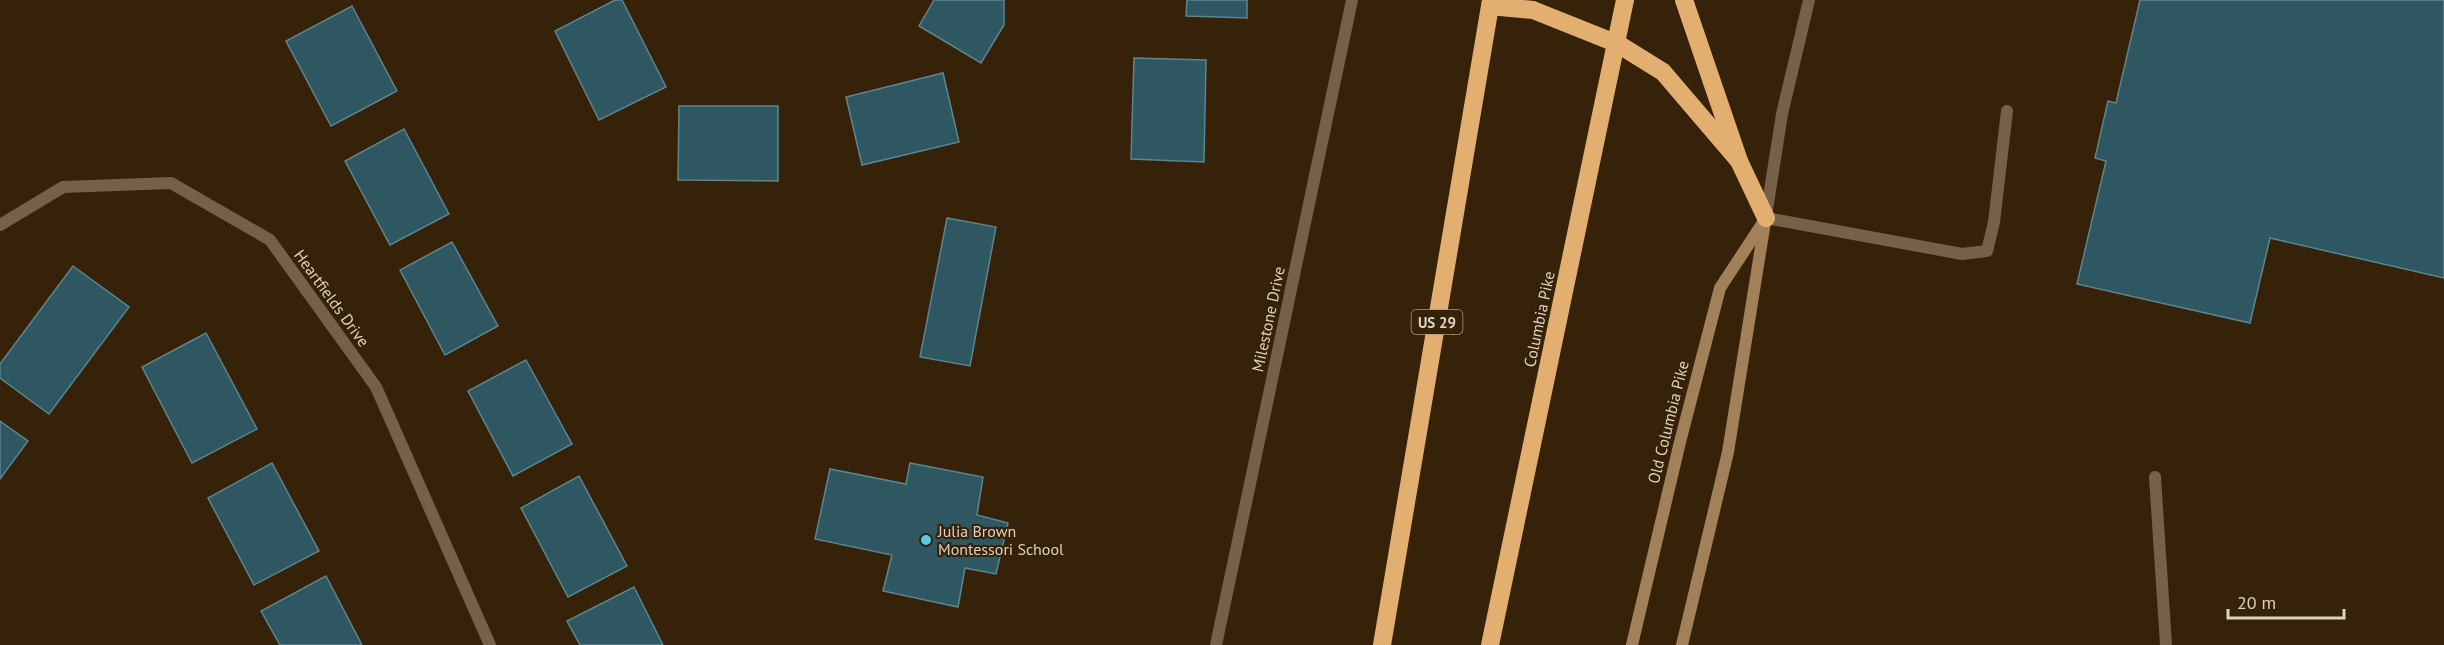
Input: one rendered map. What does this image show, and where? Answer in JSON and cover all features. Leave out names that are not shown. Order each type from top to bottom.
[{"type":"highway","name":"Columbia Pike","points":[[1490,645],[1618,44],[1625,0]]},
{"type":"highway","points":[[1684,0],[1739,161],[1766,218]]},
{"type":"highway","points":[[1491,3],[1533,10],[1618,44],[1663,72],[1739,161]]},
{"type":"highway","name":"US 29","points":[[1382,645],[1491,3]]},
{"type":"street","name":"Milestone Drive","points":[[1216,645],[1352,0]]},
{"type":"street","name":"Old Columbia Pike","points":[[1682,645],[1728,452],[1782,114],[1809,0]]},
{"type":"street","points":[[1766,218],[1962,254],[1987,251],[1994,222],[2007,111]]},
{"type":"street","name":"Heartfields Drive","points":[[0,225],[63,186],[171,183],[270,240],[376,387],[490,645]]},
{"type":"street","name":"Old Columbia Pike","points":[[1632,645],[1680,441],[1720,288],[1766,218]]},
{"type":"street","points":[[2155,477],[2166,645]]},
{"type":"building","points":[[615,0],[622,0],[666,87],[599,120],[555,31]]},
{"type":"building","points":[[934,0],[1004,0],[1004,25],[981,63],[919,26]]},
{"type":"building","points":[[1187,0],[1247,0],[1247,18],[1186,16]]},
{"type":"building","points":[[2140,0],[2444,0],[2444,278],[2270,238],[2250,323],[2077,284],[2106,161],[2095,158],[2108,101],[2116,103]]},
{"type":"building","points":[[352,6],[397,91],[331,126],[286,41]]},
{"type":"building","points":[[1134,58],[1206,60],[1204,162],[1131,159]]},
{"type":"building","points":[[943,73],[959,142],[862,165],[846,97]]},
{"type":"building","points":[[679,106],[778,106],[778,181],[678,180]]},
{"type":"building","points":[[404,129],[449,214],[390,245],[345,161]]},
{"type":"building","points":[[947,218],[996,227],[970,366],[920,357]]},
{"type":"building","points":[[452,242],[498,326],[445,355],[400,270]]},
{"type":"building","points":[[73,266],[129,307],[49,414],[0,378],[0,364]]},
{"type":"building","points":[[206,333],[257,429],[192,463],[142,367]]},
{"type":"building","points":[[526,360],[572,444],[513,476],[468,391]]},
{"type":"building","points":[[0,421],[28,441],[0,479]]},
{"type":"building","points":[[272,463],[319,551],[254,585],[208,498]]},
{"type":"building","points":[[910,463],[983,477],[977,515],[1008,523],[996,574],[965,568],[958,607],[883,591],[892,555],[815,539],[830,469],[906,484]]},
{"type":"building","points":[[579,476],[627,566],[568,597],[521,508]]},
{"type":"building","points":[[326,576],[362,645],[280,645],[261,611]]},
{"type":"building","points":[[634,587],[663,645],[580,645],[567,621]]},
{"type":"place","name":"Julia Brown Montessori School","points":[[926,540]]}]
